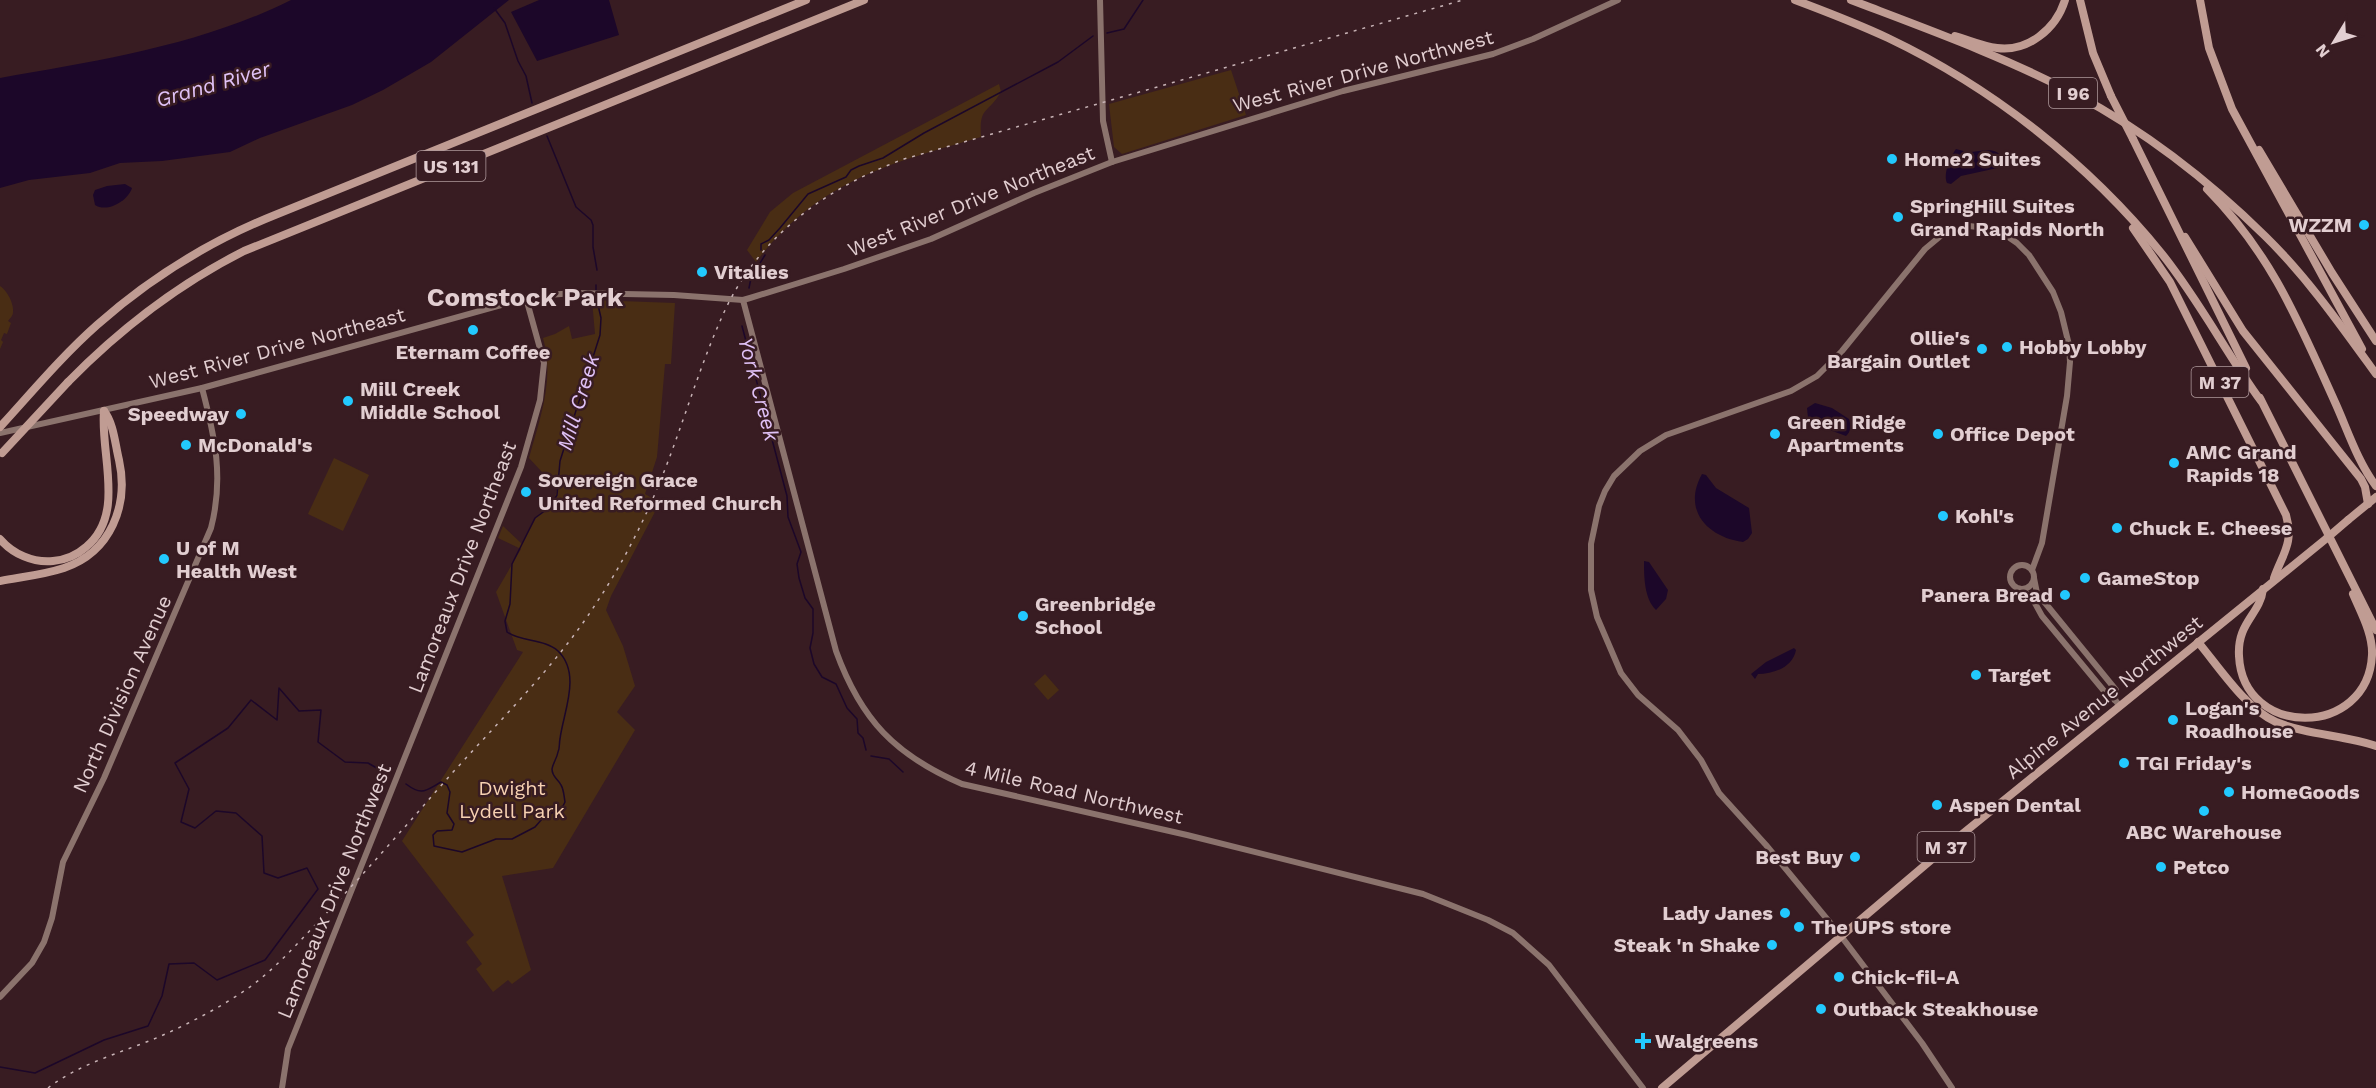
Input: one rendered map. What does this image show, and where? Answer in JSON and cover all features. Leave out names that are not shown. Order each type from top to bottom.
[{"type":"highway","name":"US 131","points":[[0,427],[86,335],[121,304],[169,269],[222,239],[266,218],[806,0]]},
{"type":"highway","name":"US 131","points":[[1,455],[68,382],[109,342],[146,311],[189,281],[244,251],[864,0]]},
{"type":"highway","name":"I 96","points":[[1795,0],[1889,39],[1966,81],[2031,127],[2071,160],[2143,232],[2182,281],[2261,401],[2376,630]]},
{"type":"highway","name":"I 96","points":[[1851,0],[1995,57],[2069,91],[2136,131],[2176,159],[2220,195],[2281,253],[2317,295],[2376,374]]},
{"type":"highway","points":[[1906,22],[1982,45],[1996,48],[2012,47],[2026,43],[2045,32],[2060,14],[2065,0]]},
{"type":"highway","points":[[2080,0],[2093,53],[2111,96],[2261,401]]},
{"type":"highway","points":[[2200,0],[2209,48],[2232,109],[2376,374]]},
{"type":"highway","points":[[2232,109],[2250,134],[2332,273],[2376,340]]},
{"type":"highway","points":[[2176,159],[2234,218],[2274,274],[2375,484],[2368,504]]},
{"type":"highway","name":"M 37","points":[[2108,196],[2147,245],[2170,282],[2286,515],[2289,525],[2289,544],[2273,580]]},
{"type":"highway","points":[[2171,216],[2243,331],[2361,480],[2365,487],[2368,504]]},
{"type":"highway","points":[[0,539],[24,556],[47,561],[63,559],[76,554],[95,538],[104,523],[108,502],[104,411]]},
{"type":"highway","points":[[0,581],[52,571],[73,564],[94,550],[111,530],[119,510],[122,481],[111,422],[104,411]]},
{"type":"highway","name":"Alpine Avenue Northwest","points":[[1662,1088],[2118,703],[2151,680],[2376,497]]},
{"type":"highway","points":[[2263,589],[2262,602],[2247,620],[2240,638],[2239,658],[2245,681],[2260,701],[2272,710],[2296,718],[2320,717],[2333,712],[2360,691],[2370,667],[2371,643],[2349,585],[2346,570]]},
{"type":"highway","points":[[2198,642],[2248,700],[2267,717],[2287,726],[2376,746]]},
{"type":"main road","points":[[1100,0],[1103,121],[1112,162]]},
{"type":"main road","name":"West River Drive Northwest","points":[[1112,162],[1343,91],[1492,54],[1533,39],[1618,0]]},
{"type":"main road","name":"West River Drive Northeast","points":[[0,433],[202,388],[526,298],[568,293],[664,294],[743,300],[931,239],[1027,196],[1112,162]]},
{"type":"main road","points":[[1952,1088],[1927,1050],[1840,936],[1766,845],[1719,793],[1701,760],[1678,730],[1638,695],[1622,673],[1597,617],[1591,591],[1590,564],[1594,525],[1599,506],[1614,476],[1640,451],[1666,435],[1803,386],[1830,366],[1925,249],[1943,234],[1969,226],[2001,232],[2029,255],[2053,292],[2061,312],[2070,354],[2067,396],[2042,543],[2032,570],[2036,591],[2116,690],[2118,703]]},
{"type":"main road","name":"Lamoreaux Drive Northeast","points":[[424,708],[499,525],[521,467],[535,420],[543,382],[544,363],[526,298]]},
{"type":"main road","name":"4 Mile Road Northwest","points":[[743,300],[836,651],[853,691],[869,716],[886,736],[917,762],[962,784],[1198,838],[1423,894],[1488,920],[1513,933],[1549,965],[1643,1088]]},
{"type":"main road","name":"North Division Avenue","points":[[0,997],[26,969],[44,942],[52,918],[63,861],[104,778],[211,528],[217,505],[217,458],[202,388]]},
{"type":"main road","points":[[2038,552],[2015,567],[2010,574],[2013,585],[2031,596],[2042,616],[2109,697],[2118,703]]},
{"type":"main road","points":[[2022,564],[2032,570]]},
{"type":"main road","points":[[2020,589],[2028,587],[2034,578]]},
{"type":"main road","name":"Lamoreaux Drive Northwest","points":[[282,1088],[291,1041],[424,708]]},
{"type":"green space","points":[[1231,70],[1246,115],[1122,154],[1114,147],[1109,104]]},
{"type":"green space","points":[[999,84],[1001,92],[981,120],[981,137],[885,167],[857,179],[804,212],[780,234],[756,262],[747,250],[770,212],[793,193]]},
{"type":"green space","points":[[0,286],[11,301],[13,309],[8,321],[11,323],[7,334],[4,333],[1,340],[3,342],[0,349]]},
{"type":"green space","name":"Dwight Lydell Park","points":[[592,300],[675,303],[671,364],[665,364],[657,457],[645,494],[655,500],[657,508],[606,610],[623,646],[635,686],[617,712],[635,730],[553,868],[502,876],[531,970],[512,984],[508,980],[493,992],[476,969],[482,964],[466,942],[474,935],[402,841],[523,652],[517,650],[496,592],[521,549],[498,538],[503,526],[522,544],[537,516],[554,501],[559,481],[542,472],[529,458],[547,383],[543,338],[569,326],[572,339],[595,334]]},
{"type":"green space","points":[[334,458],[369,475],[343,531],[308,514]]},
{"type":"green space","points":[[1045,674],[1059,690],[1048,700],[1034,684]]},
{"type":"water","name":"Grand River","points":[[291,0],[509,0],[431,62],[383,90],[352,105],[260,138],[230,152],[162,161],[120,163],[90,173],[29,180],[0,188],[0,78],[148,50],[221,29]]},
{"type":"water","points":[[539,0],[609,0],[619,35],[537,61],[511,12]]},
{"type":"water","points":[[1956,149],[1969,152],[1995,151],[2002,157],[2004,163],[2002,167],[1961,176],[1951,184],[1947,183],[1948,166]]},
{"type":"water","points":[[125,184],[132,188],[122,201],[105,208],[95,205],[93,195],[95,190]]},
{"type":"water","points":[[1815,403],[1832,408],[1849,419],[1849,433],[1846,436],[1811,423],[1807,408]]},
{"type":"water","points":[[1702,474],[1706,475],[1716,488],[1749,508],[1752,533],[1748,539],[1743,542],[1730,539],[1709,528],[1702,520],[1695,499]]},
{"type":"water","points":[[1644,561],[1649,562],[1668,590],[1666,599],[1656,610],[1647,594]]},
{"type":"water","points":[[1794,648],[1796,650],[1794,656],[1787,665],[1770,673],[1758,674],[1755,679],[1751,674],[1766,662]]},
{"type":"waterway","name":"York Creek","points":[[1107,33],[1124,29],[1143,0]]},
{"type":"waterway","name":"Mill Creek","points":[[494,8],[505,23],[518,61],[526,76],[532,103]]},
{"type":"waterway","name":"York Creek","points":[[761,250],[761,244],[769,240],[808,194],[846,177],[851,170],[859,166],[883,158],[924,133],[1058,62],[1093,36]]},
{"type":"waterway","name":"Mill Creek","points":[[547,136],[576,207],[591,220],[593,225],[593,247],[597,270]]},
{"type":"waterway","name":"York Creek","points":[[749,288],[751,278],[765,255]]},
{"type":"waterway","name":"Mill Creek","points":[[596,285],[596,292]]},
{"type":"waterway","name":"Mill Creek","points":[[406,784],[420,791],[427,790],[441,782],[447,785],[450,792],[447,813],[454,824],[452,830],[437,831],[433,835],[434,846],[462,852],[496,839],[512,839],[535,827],[565,802],[562,787],[552,769],[559,749],[569,694],[569,671],[565,660],[553,647],[519,638],[507,632],[505,621],[510,604],[512,564],[535,518],[550,507],[557,495],[560,461],[600,335],[601,318],[596,296]]},
{"type":"waterway","name":"York Creek","points":[[742,326],[787,496],[788,517],[801,552],[797,564],[805,598],[813,609],[813,633],[810,648],[814,664],[822,677],[836,684],[847,708],[857,719],[858,733],[863,738],[866,750]]},
{"type":"waterway","name":"Mill Creek","points":[[0,1067],[35,1073],[104,1040],[148,1026],[162,996],[169,964],[194,963],[217,980],[265,960],[318,889],[307,868],[278,878],[264,873],[262,836],[236,813],[216,811],[195,828],[181,822],[189,789],[175,763],[228,728],[251,700],[277,720],[279,688],[299,711],[321,710],[318,742],[345,762],[368,763],[387,774]]},
{"type":"waterway","name":"York Creek","points":[[871,756],[889,759],[903,772]]},
{"type":"railway","points":[[48,1088],[88,1065],[161,1036],[194,1020],[237,996],[266,974],[352,886],[544,673],[579,628],[612,579],[648,510],[727,306],[759,256],[801,215],[850,183],[904,159],[1463,0]]},
{"type":"place","name":"Home2 Suites","points":[[1892,159]]},
{"type":"place","name":"SpringHill Suites Grand Rapids North","points":[[1898,217]]},
{"type":"place","name":"WZZM","points":[[2364,225]]},
{"type":"place","name":"Vitalies","points":[[702,272]]},
{"type":"place","name":"Eternam Coffee","points":[[473,330]]},
{"type":"place","name":"Hobby Lobby","points":[[2007,347]]},
{"type":"place","name":"Ollie's Bargain Outlet","points":[[1982,349]]},
{"type":"place","name":"Mill Creek Middle School","points":[[348,401]]},
{"type":"place","name":"Speedway","points":[[241,414]]},
{"type":"place","name":"Green Ridge Apartments","points":[[1775,434]]},
{"type":"place","name":"Office Depot","points":[[1938,434]]},
{"type":"place","name":"McDonald's","points":[[186,445]]},
{"type":"place","name":"AMC Grand Rapids 18","points":[[2174,463]]},
{"type":"place","name":"Sovereign Grace United Reformed Church","points":[[526,492]]},
{"type":"place","name":"Kohl's","points":[[1943,516]]},
{"type":"place","name":"Chuck E. Cheese","points":[[2117,528]]},
{"type":"place","name":"U of M Health West","points":[[164,559]]},
{"type":"place","name":"GameStop","points":[[2085,578]]},
{"type":"place","name":"Panera Bread","points":[[2065,595]]},
{"type":"place","name":"Greenbridge School","points":[[1023,616]]},
{"type":"place","name":"Target","points":[[1976,675]]},
{"type":"place","name":"Logan's Roadhouse","points":[[2173,720]]},
{"type":"place","name":"TGI Friday's","points":[[2124,763]]},
{"type":"place","name":"HomeGoods","points":[[2229,792]]},
{"type":"place","name":"Aspen Dental","points":[[1937,805]]},
{"type":"place","name":"ABC Warehouse","points":[[2204,811]]},
{"type":"place","name":"Best Buy","points":[[1855,857]]},
{"type":"place","name":"Petco","points":[[2161,867]]},
{"type":"place","name":"Lady Janes","points":[[1785,913]]},
{"type":"place","name":"The UPS store","points":[[1799,927]]},
{"type":"place","name":"Steak 'n Shake","points":[[1772,945]]},
{"type":"place","name":"Chick-fil-A","points":[[1839,977]]},
{"type":"place","name":"Outback Steakhouse","points":[[1821,1009]]},
{"type":"place","name":"Walgreens","points":[[1643,1041]]},
{"type":"district","name":"Comstock Park","points":[[525,297]]}]
